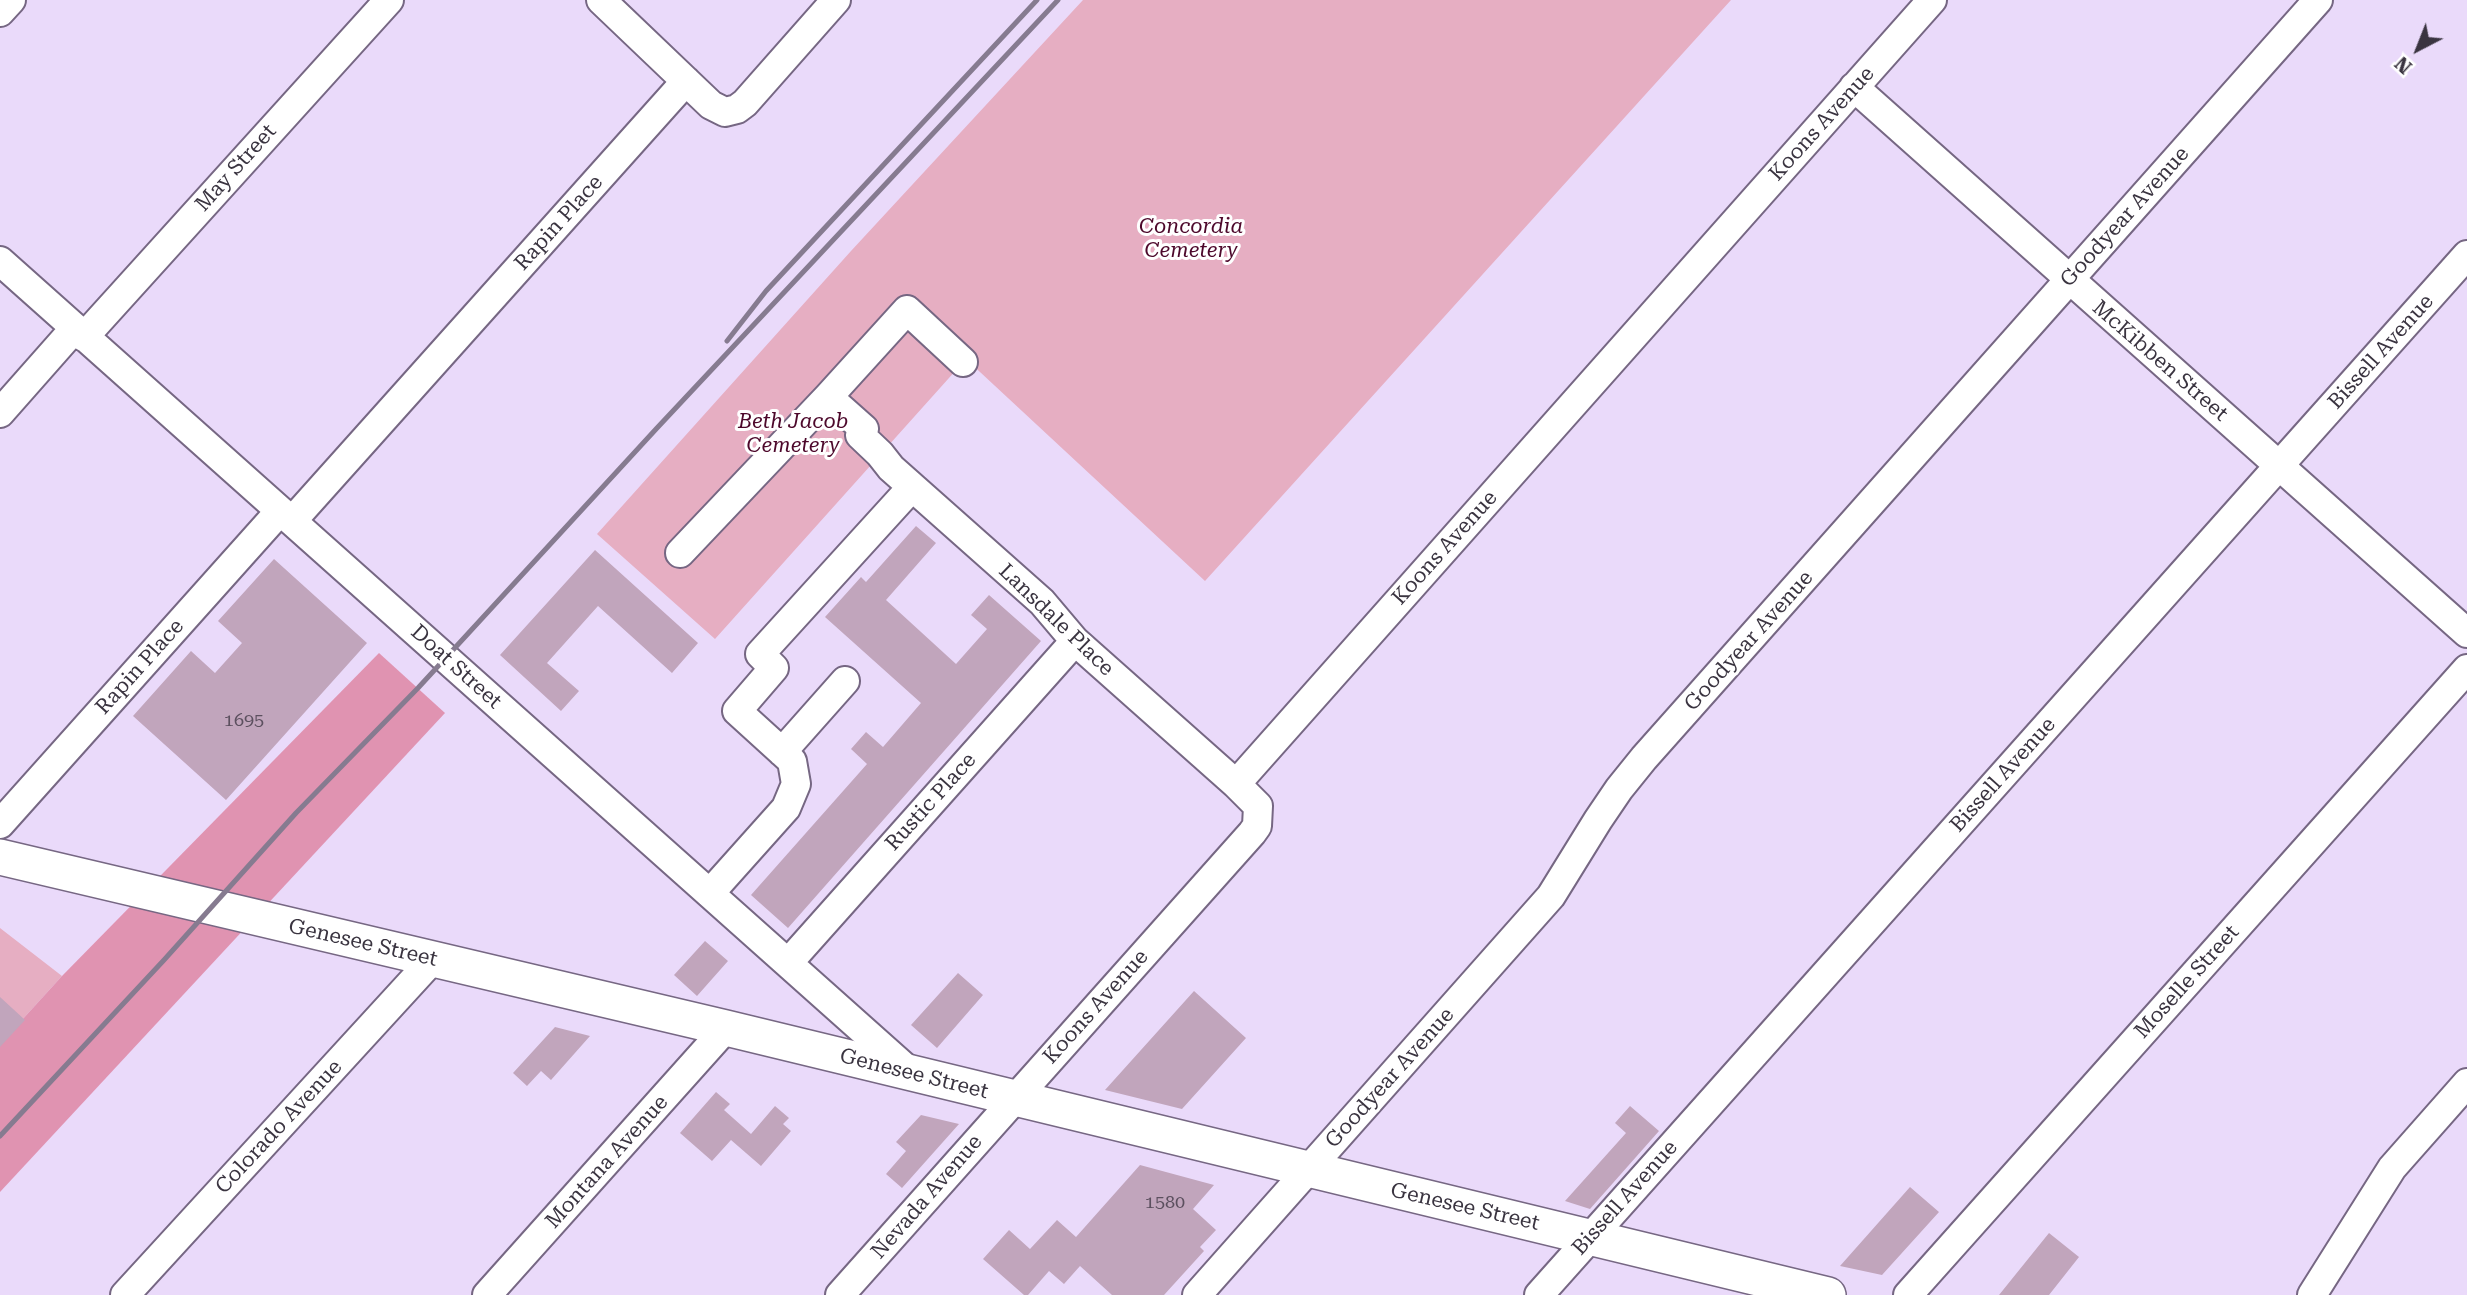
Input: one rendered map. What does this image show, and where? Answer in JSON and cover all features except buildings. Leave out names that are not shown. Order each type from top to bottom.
[{"type":"main road","name":"Genesee Street","points":[[0,857],[726,1028],[1828,1295]]},
{"type":"street","points":[[0,12],[11,0]]},
{"type":"street","name":"May Street","points":[[0,412],[80,332],[389,0]]},
{"type":"street","points":[[601,0],[718,110],[725,112],[737,109],[745,103],[836,0]]},
{"type":"street","name":"Koons Avenue","points":[[1014,1099],[1257,826],[1258,806],[1236,783],[1932,0]]},
{"type":"street","name":"Goodyear Avenue","points":[[1197,1295],[1555,891],[1605,810],[1644,758],[2318,0]]},
{"type":"street","name":"Rapin Place","points":[[0,824],[686,81]]},
{"type":"street","name":"McKibben Street","points":[[1854,88],[2467,633]]},
{"type":"street","name":"Bissell Avenue","points":[[1539,1295],[2467,255]]},
{"type":"street","name":"Doat Street","points":[[0,261],[911,1073]]},
{"type":"street","points":[[680,553],[907,310],[963,362]]},
{"type":"street","name":"Lansdale Place","points":[[828,397],[864,429],[860,435],[912,487],[1042,602],[1074,641],[1236,783]]},
{"type":"street","points":[[709,893],[786,808],[796,784],[792,761],[737,711],[774,668],[760,654],[912,487]]},
{"type":"street","name":"Rustic Place","points":[[788,963],[1074,641]]},
{"type":"street","name":"Moselle Street","points":[[1908,1295],[2467,669]]},
{"type":"street","points":[[782,752],[845,681]]},
{"type":"street","name":"Colorado Avenue","points":[[125,1295],[433,959]]},
{"type":"street","name":"Montana Avenue","points":[[487,1295],[726,1028]]},
{"type":"street","points":[[2312,1295],[2392,1168],[2467,1083]]},
{"type":"street","name":"Nevada Avenue","points":[[841,1295],[1014,1099]]},
{"type":"green space","name":"Concordia Cemetery","points":[[1083,0],[1731,0],[1205,581],[966,359],[715,639],[597,534],[851,251]]},
{"type":"green space","points":[[0,928],[62,976],[0,1044]]},
{"type":"shaded area","points":[[379,653],[445,713],[0,1192],[0,1044],[62,976]]},
{"type":"railway","points":[[727,341],[766,291],[1037,0]]},
{"type":"railway","points":[[0,1136],[296,813],[418,688],[1058,0]]},
{"type":"park label","name":"Beth Jacob Cemetery","points":[[793,434]]}]
